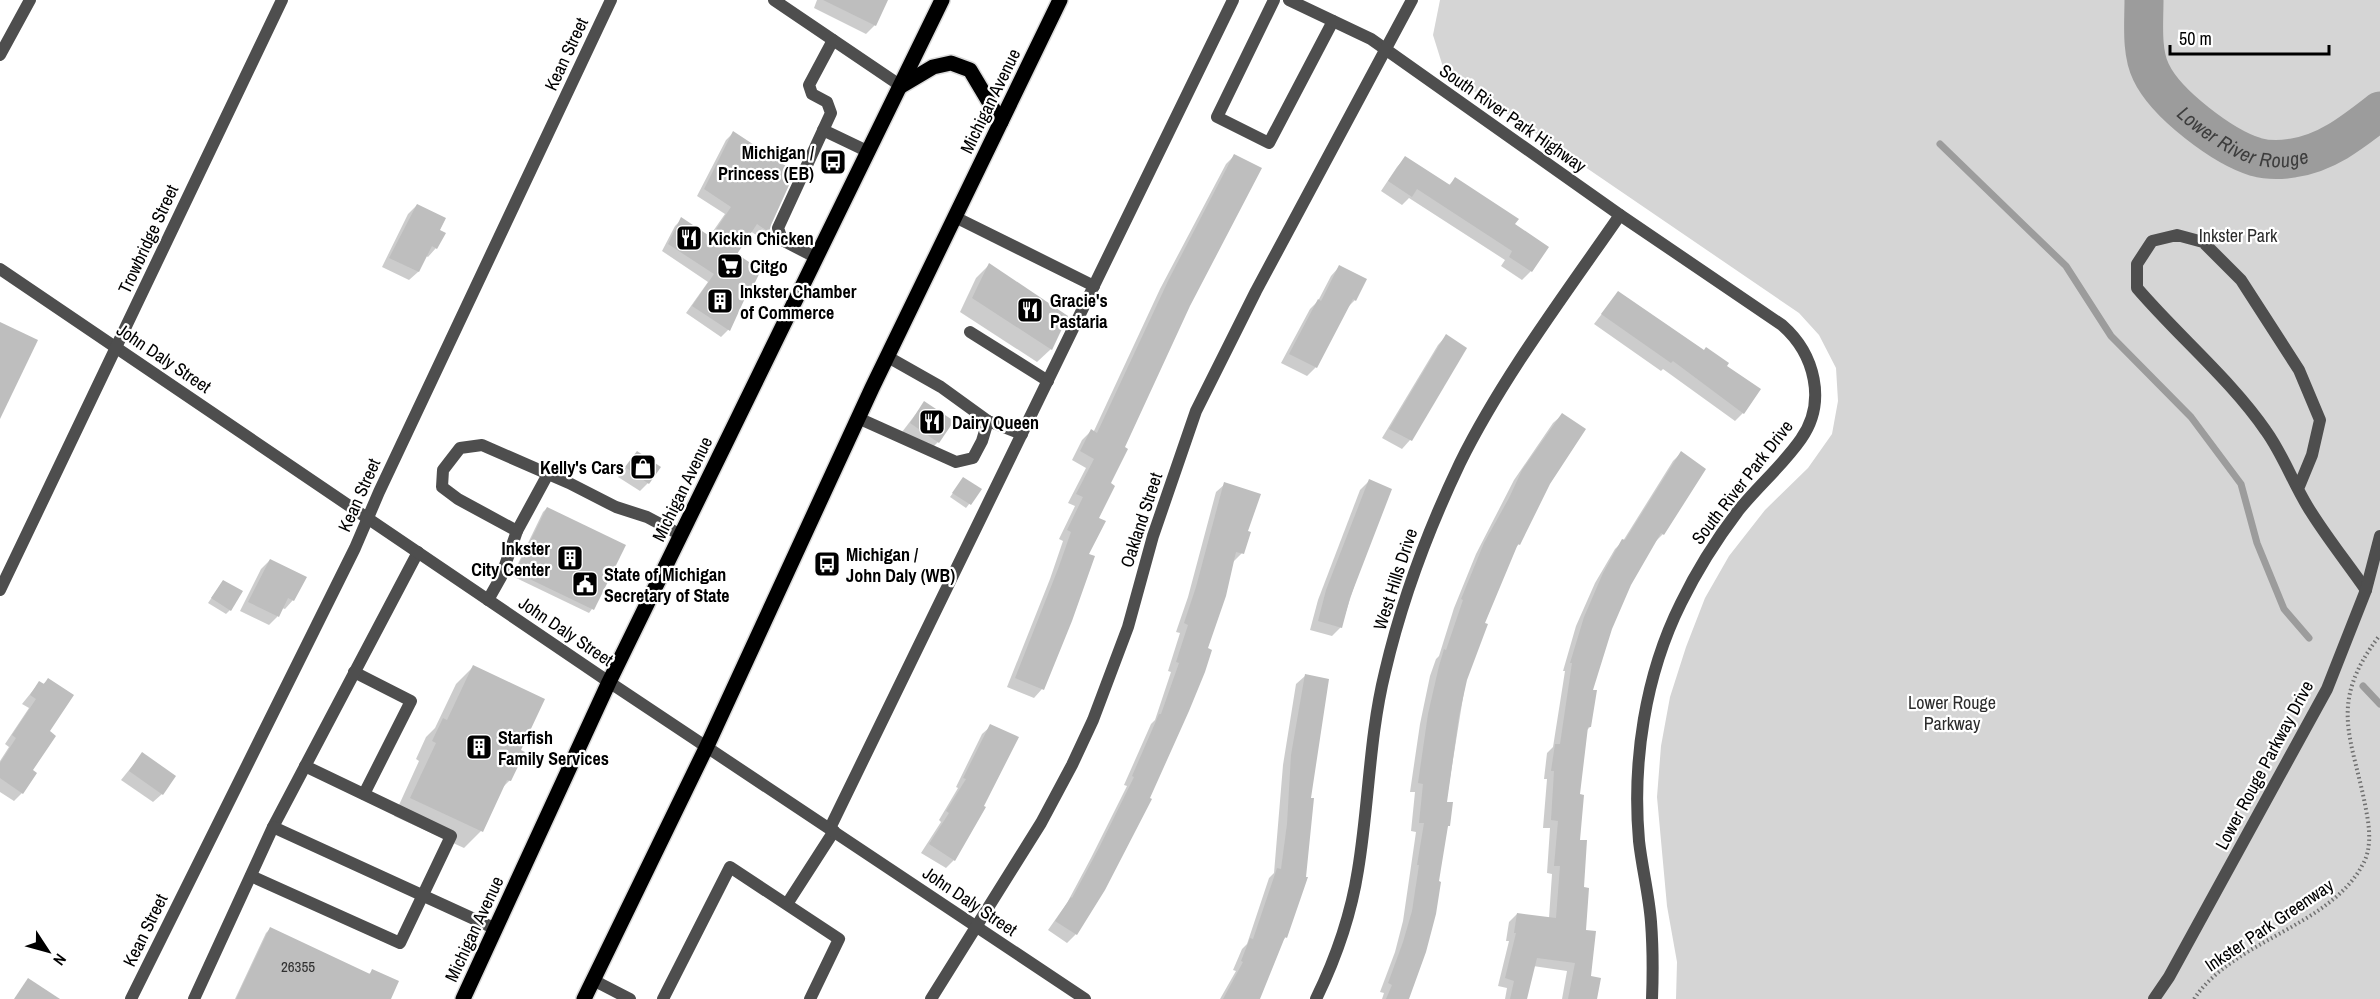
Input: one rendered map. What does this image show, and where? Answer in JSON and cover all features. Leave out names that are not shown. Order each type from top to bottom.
[{"type":"main road","name":"Michigan Avenue","points":[[463,999],[609,682],[942,0]]},
{"type":"main road","name":"Michigan Avenue","points":[[584,999],[707,746],[858,418],[1060,0]]},
{"type":"main road","points":[[901,86],[933,67],[951,63],[970,70],[1001,122]]},
{"type":"street","points":[[0,55],[30,0]]},
{"type":"street","name":"Trowbridge Street","points":[[0,590],[282,0]]},
{"type":"street","name":"Kean Street","points":[[131,999],[355,548],[611,0]]},
{"type":"street","points":[[775,0],[901,86]]},
{"type":"street","points":[[787,904],[832,830],[1233,0]]},
{"type":"street","points":[[1274,0],[1216,117],[1269,143],[1333,21]]},
{"type":"street","points":[[1385,50],[1412,0]]},
{"type":"street","name":"South River Park Highway","points":[[1297,2],[1371,39],[1620,215]]},
{"type":"street","points":[[817,258],[782,240],[777,228],[831,112],[827,102],[812,94],[809,85],[833,40]]},
{"type":"street","name":"Oakland Street","points":[[931,999],[1041,823],[1093,720],[1128,627],[1153,536],[1196,411],[1256,291],[1385,50]]},
{"type":"street","points":[[823,130],[869,152]]},
{"type":"street","name":"West Hills Drive","points":[[1316,999],[1342,935],[1351,903],[1358,870],[1376,716],[1384,674],[1402,605],[1429,531],[1461,462],[1491,408],[1620,215]]},
{"type":"street","name":"South River Park Drive","points":[[1620,215],[1782,326],[1803,347],[1815,382],[1815,400],[1810,423],[1801,439],[1739,511],[1705,558],[1680,604],[1660,654],[1651,685],[1640,756],[1637,809],[1639,842],[1651,920],[1652,999]]},
{"type":"street","points":[[955,217],[1094,286]]},
{"type":"street","points":[[2298,489],[2312,454],[2320,420],[2300,370],[2241,280],[2203,242],[2178,235],[2152,241],[2137,264],[2137,288],[2267,431],[2298,489],[2310,511],[2366,590]]},
{"type":"street","name":"John Daly Street","points":[[0,269],[609,682],[1084,999]]},
{"type":"street","points":[[970,332],[1048,381]]},
{"type":"street","points":[[888,357],[941,387],[988,421],[1022,434]]},
{"type":"street","points":[[858,418],[956,462],[973,458],[982,441],[988,421]]},
{"type":"street","points":[[517,531],[458,499],[442,487],[443,470],[460,448],[482,445],[616,507],[647,517],[681,535]]},
{"type":"street","points":[[488,600],[501,577],[517,531],[548,474]]},
{"type":"street","name":"Lower Rouge Parkway Drive","points":[[2154,999],[2169,977],[2327,689],[2366,590],[2380,536]]},
{"type":"street","points":[[194,999],[273,826],[418,552]]},
{"type":"street","points":[[354,672],[411,701],[364,795]]},
{"type":"street","points":[[250,876],[399,943],[451,836],[305,766]]},
{"type":"street","points":[[273,826],[496,929]]},
{"type":"street","points":[[663,999],[730,867],[839,939],[810,999]]},
{"type":"street","points":[[593,980],[630,999]]},
{"type":"path","name":"Inkster Park Greenway","points":[[2194,999],[2221,970],[2351,885],[2365,861],[2370,833],[2363,790],[2351,749],[2346,715],[2352,679],[2380,635]]},
{"type":"green space","name":"Lower Rouge Parkway","points":[[1440,0],[2380,0],[2380,999],[1676,999],[1677,962],[1667,906],[1657,797],[1661,746],[1670,697],[1705,598],[1729,556],[1765,510],[1808,468],[1832,434],[1838,401],[1836,368],[1819,335],[1799,313],[1465,85],[1443,67],[1433,35]]},
{"type":"building","points":[[823,0],[888,0],[876,26]]},
{"type":"building","points":[[733,131],[795,172],[769,232],[757,224],[737,254],[761,270],[730,331],[692,306],[714,274],[668,244],[681,217],[711,237],[731,207],[704,189]]},
{"type":"building","points":[[1234,154],[1262,168],[1190,306],[1125,447],[1128,449],[1111,483],[1115,486],[1099,518],[1106,521],[1089,554],[1095,556],[1044,690],[1015,678],[1071,532],[1067,530],[1083,497],[1076,494],[1094,459],[1080,451],[1091,429],[1097,433],[1169,279]]},
{"type":"building","points":[[1405,156],[1450,185],[1455,177],[1519,219],[1515,224],[1549,247],[1532,272],[1509,257],[1512,251],[1417,189],[1412,197],[1388,181]]},
{"type":"building","points":[[417,204],[446,218],[440,230],[446,233],[437,249],[432,246],[419,272],[389,258]]},
{"type":"building","points":[[989,263],[1068,316],[1052,350],[972,298]]},
{"type":"building","points":[[1339,265],[1367,279],[1356,301],[1353,299],[1317,368],[1289,354],[1318,299],[1321,301]]},
{"type":"building","points":[[1618,291],[1704,350],[1706,347],[1729,363],[1727,366],[1761,389],[1744,414],[1673,361],[1671,363],[1601,314]]},
{"type":"building","points":[[0,322],[38,340],[0,419]]},
{"type":"building","points":[[1446,334],[1467,348],[1412,441],[1389,429]]},
{"type":"building","name":"Dairy Queen","points":[[924,401],[954,421],[939,443],[910,423]]},
{"type":"building","points":[[1562,413],[1586,429],[1550,484],[1520,545],[1518,544],[1485,623],[1488,624],[1467,680],[1459,716],[1447,802],[1453,802],[1450,826],[1448,826],[1439,881],[1441,882],[1436,914],[1426,952],[1409,999],[1386,999],[1392,985],[1388,983],[1412,911],[1424,823],[1419,823],[1423,784],[1418,783],[1428,714],[1444,649],[1446,650],[1463,600],[1461,599],[1484,543],[1522,470]]},
{"type":"building","name":"Kelly's Cars","points":[[637,451],[661,467],[649,484],[625,467]]},
{"type":"building","points":[[1681,451],[1706,469],[1664,535],[1661,533],[1631,585],[1612,629],[1593,690],[1597,690],[1591,727],[1588,727],[1580,794],[1584,795],[1580,840],[1587,840],[1584,887],[1589,888],[1586,930],[1596,931],[1591,976],[1601,978],[1597,999],[1568,999],[1575,963],[1537,958],[1527,999],[1510,999],[1514,981],[1505,978],[1516,933],[1514,933],[1517,913],[1556,918],[1560,866],[1554,866],[1558,821],[1551,820],[1554,771],[1551,771],[1555,744],[1560,744],[1572,663],[1570,663],[1584,617],[1603,573],[1622,539],[1625,540]]},
{"type":"building","points":[[963,477],[982,489],[971,505],[952,493]]},
{"type":"building","points":[[1369,479],[1392,489],[1350,598],[1342,628],[1318,621],[1326,590]]},
{"type":"building","points":[[1224,482],[1261,494],[1248,531],[1251,532],[1244,554],[1236,552],[1226,596],[1208,648],[1212,650],[1205,672],[1150,798],[1152,799],[1105,890],[1077,935],[1055,921],[1072,898],[1099,848],[1134,777],[1132,776],[1159,714],[1161,714],[1179,663],[1176,662],[1188,625],[1184,623]]},
{"type":"building","name":"Inkster City Center","points":[[547,507],[626,545],[594,610],[515,572]]},
{"type":"building","points":[[270,559],[307,577],[294,601],[288,598],[279,617],[248,602]]},
{"type":"building","points":[[223,580],[243,591],[231,611],[211,598]]},
{"type":"building","name":"Starfish Family Services","points":[[473,665],[545,699],[521,750],[525,752],[511,781],[507,780],[483,832],[410,798],[436,743],[432,741],[443,718],[447,720]]},
{"type":"building","points":[[1305,674],[1329,679],[1311,798],[1314,798],[1306,877],[1308,877],[1287,938],[1285,937],[1260,999],[1223,999],[1243,962],[1241,961],[1250,938],[1253,939],[1277,868],[1281,869],[1287,824],[1291,755]]},
{"type":"building","points":[[48,678],[74,695],[50,731],[56,736],[33,770],[37,773],[23,794],[0,778],[0,763],[16,738],[12,735],[36,699],[30,695],[39,681],[44,684]]},
{"type":"building","points":[[990,724],[1019,737],[984,806],[986,807],[955,861],[929,844],[949,813],[946,811],[966,779],[963,778]]},
{"type":"building","points":[[142,752],[176,776],[163,795],[129,771]]},
{"type":"building","points":[[270,927],[370,974],[372,969],[399,981],[391,999],[236,999]]},
{"type":"building","points":[[28,978],[60,999],[14,999]]},
{"type":"waterway","name":"Lower River Rouge","points":[[2144,0],[2146,55],[2151,72],[2158,84],[2197,123],[2243,152],[2270,159],[2289,159],[2317,152],[2360,127],[2380,111]]},
{"type":"waterway","points":[[1940,144],[2066,266],[2111,336],[2191,417],[2241,484],[2257,543],[2284,609],[2309,638]]},
{"type":"waterway","points":[[2363,686],[2380,704]]},
{"type":"place","name":"Michigan / Princess (EB)","points":[[833,162]]},
{"type":"place","name":"Kickin Chicken","points":[[689,238]]},
{"type":"place","name":"Citgo","points":[[730,266]]},
{"type":"place","name":"Inkster Chamber of Commerce","points":[[720,301]]},
{"type":"place","name":"Gracie's Pastaria","points":[[1030,310]]},
{"type":"place","name":"Dairy Queen","points":[[932,422]]},
{"type":"place","name":"Kelly's Cars","points":[[643,467]]},
{"type":"place","name":"Inkster City Center","points":[[570,558]]},
{"type":"place","name":"Michigan / John Daly (WB)","points":[[827,564]]},
{"type":"place","name":"State of Michigan Secretary of State","points":[[585,584]]},
{"type":"place","name":"Starfish Family Services","points":[[479,747]]},
{"type":"park label","name":"Inkster Park","points":[[2238,235]]}]
